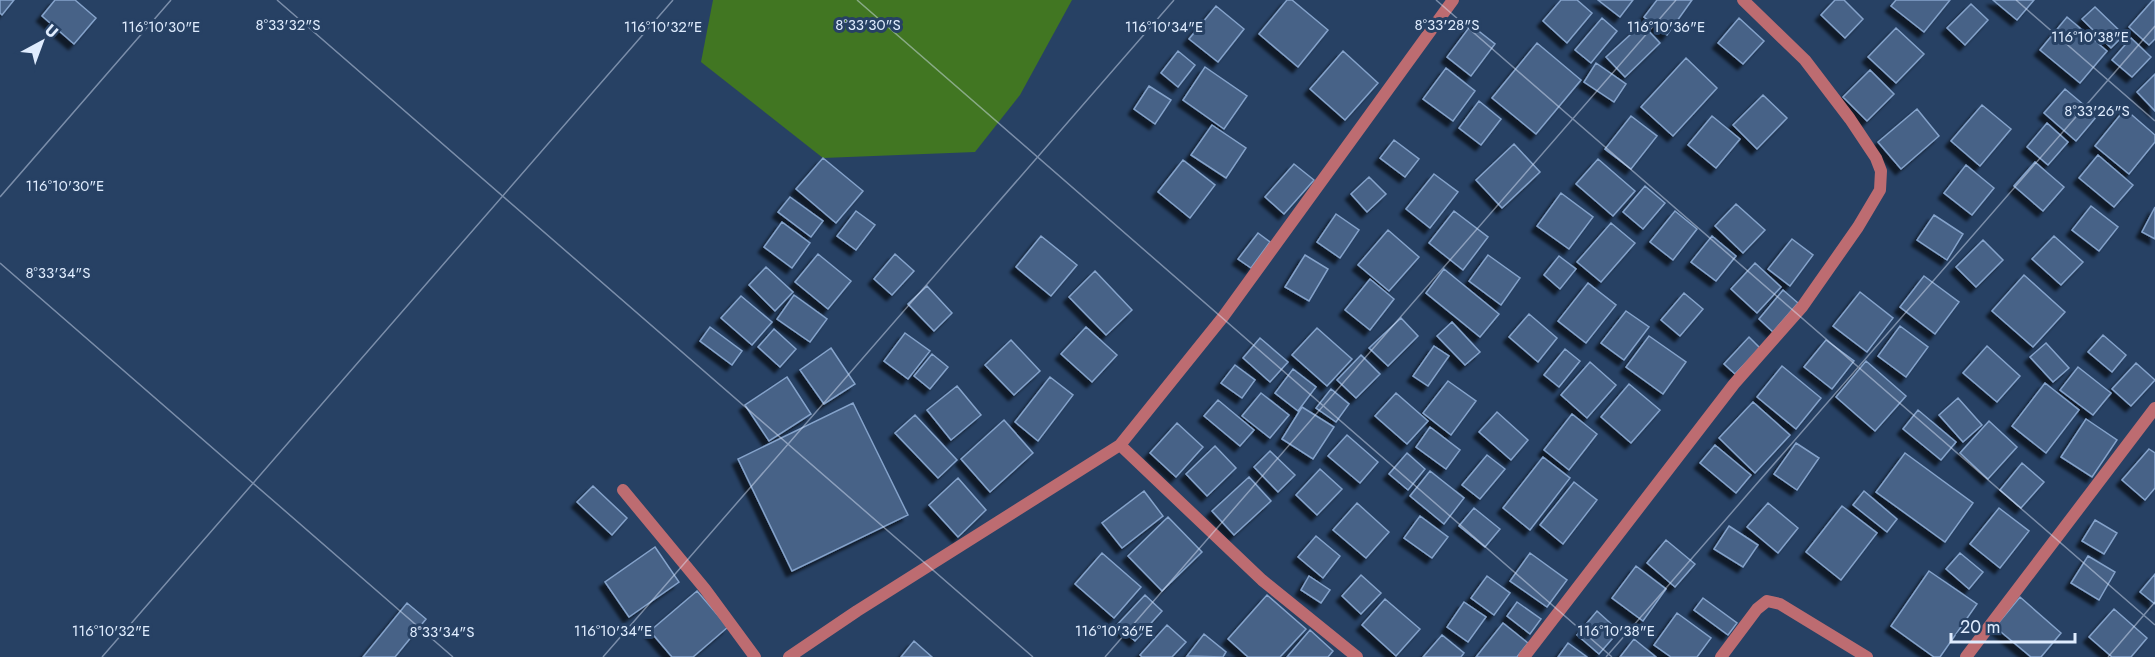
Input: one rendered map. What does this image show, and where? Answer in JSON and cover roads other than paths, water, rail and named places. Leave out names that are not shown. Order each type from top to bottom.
[{"type":"street","points":[[789,657],[857,611],[1120,446],[1223,317],[1454,0]]},
{"type":"street","points":[[1524,657],[1734,384],[1802,307],[1880,190],[1881,171],[1876,158],[1851,119],[1805,60],[1743,0]]},
{"type":"street","points":[[1966,657],[2155,408]]},
{"type":"street","points":[[1120,446],[1262,580],[1358,657]]},
{"type":"street","points":[[622,490],[705,589],[755,657]]},
{"type":"street","points":[[1721,657],[1757,609],[1767,601],[1780,604],[1867,657]]}]
